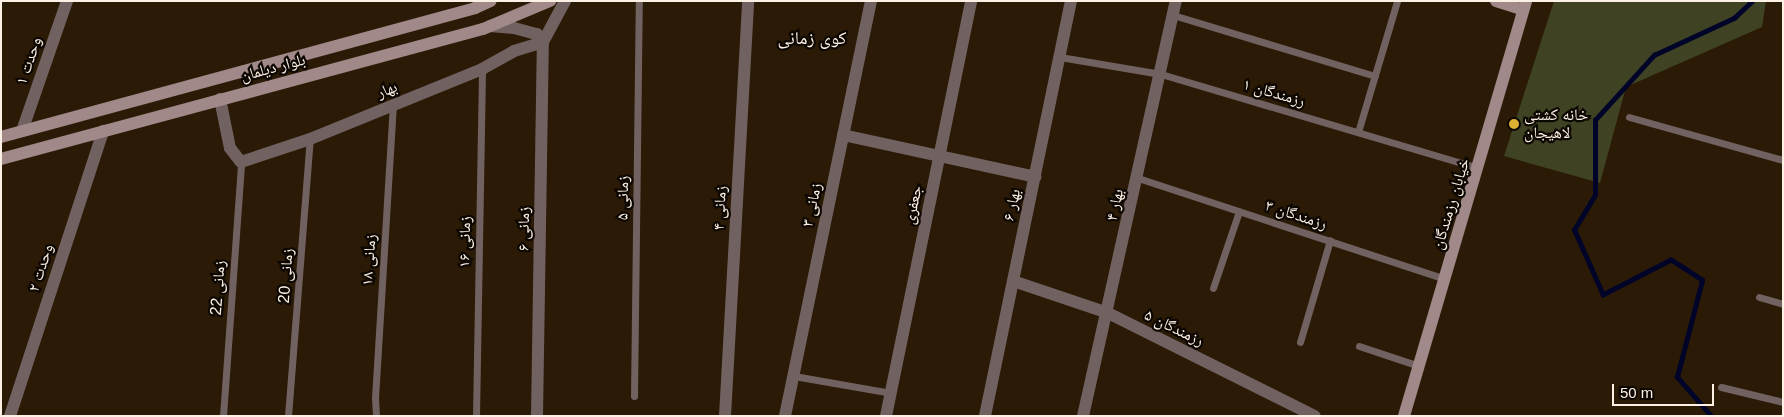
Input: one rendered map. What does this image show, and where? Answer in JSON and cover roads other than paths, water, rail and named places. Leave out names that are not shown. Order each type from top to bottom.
[{"type":"main road","name":"بلوار دیلمان","points":[[1,137],[160,92],[476,8],[491,1]]},
{"type":"main road","name":"بلوار دیلمان","points":[[1,159],[490,26],[550,1]]},
{"type":"main road","points":[[1496,1],[1525,6]]},
{"type":"main road","name":"خیابان رزمندگان","points":[[1404,416],[1479,168],[1525,6]]},
{"type":"main road","points":[[160,92],[166,113]]},
{"type":"street","name":"وحدت ۱","points":[[22,131],[67,1]]},
{"type":"street","points":[[490,26],[514,28],[536,34],[542,42],[565,1]]},
{"type":"street","name":"زمانی ۴","points":[[725,416],[748,1]]},
{"type":"street","name":"زمانی ۳","points":[[785,416],[871,1]]},
{"type":"street","name":"جعفری","points":[[886,416],[971,1]]},
{"type":"street","name":"بهار ۶","points":[[984,416],[1071,1]]},
{"type":"street","name":"بهار ۴","points":[[1083,416],[1108,313],[1176,1]]},
{"type":"street","name":"بهار","points":[[241,162],[310,138],[393,105],[482,69],[514,51],[542,42]]},
{"type":"street","name":"زمانی ۶","points":[[537,416],[542,42]]},
{"type":"street","points":[[220,99],[230,148],[241,162]]},
{"type":"street","name":"وحدت ۲","points":[[10,416],[103,131]]},
{"type":"street","points":[[843,135],[1035,177]]},
{"type":"street","name":"رزمندگان ۵","points":[[1013,281],[1108,313],[1315,416]]},
{"type":"lane","name":"زمانی ۵","points":[[634,396],[640,1]]},
{"type":"lane","points":[[1358,132],[1397,1]]},
{"type":"lane","points":[[1173,15],[1375,76]]},
{"type":"lane","name":"رزمندگان ۱","points":[[1060,56],[1160,74],[1479,168]]},
{"type":"lane","name":"زمانی ۱۶","points":[[476,416],[482,69]]},
{"type":"lane","name":"زمانی ۱۸","points":[[376,416],[375,398],[393,105]]},
{"type":"lane","points":[[1629,117],[1783,160]]},
{"type":"lane","name":"زمانی 20","points":[[288,416],[310,138]]},
{"type":"lane","name":"زمانی 22","points":[[223,416],[241,162]]},
{"type":"lane","name":"رزمندگان ۳","points":[[1138,178],[1446,278]]},
{"type":"lane","points":[[1213,288],[1239,211]]},
{"type":"lane","points":[[1300,342],[1330,240]]},
{"type":"lane","points":[[1759,297],[1783,304]]},
{"type":"lane","points":[[1359,346],[1419,366]]},
{"type":"lane","points":[[794,376],[890,393]]},
{"type":"lane","points":[[1721,387],[1783,402]]},
{"type":"waterway","points":[[1711,416],[1677,377],[1702,280],[1671,260],[1603,295],[1574,230],[1595,195],[1595,120],[1654,55],[1734,18],[1752,1]]},
{"type":"place","name":"خانه کشتی لاهیجان","points":[[1514,124]]},
{"type":"district","name":"کوی زمانی","points":[[812,38]]}]
